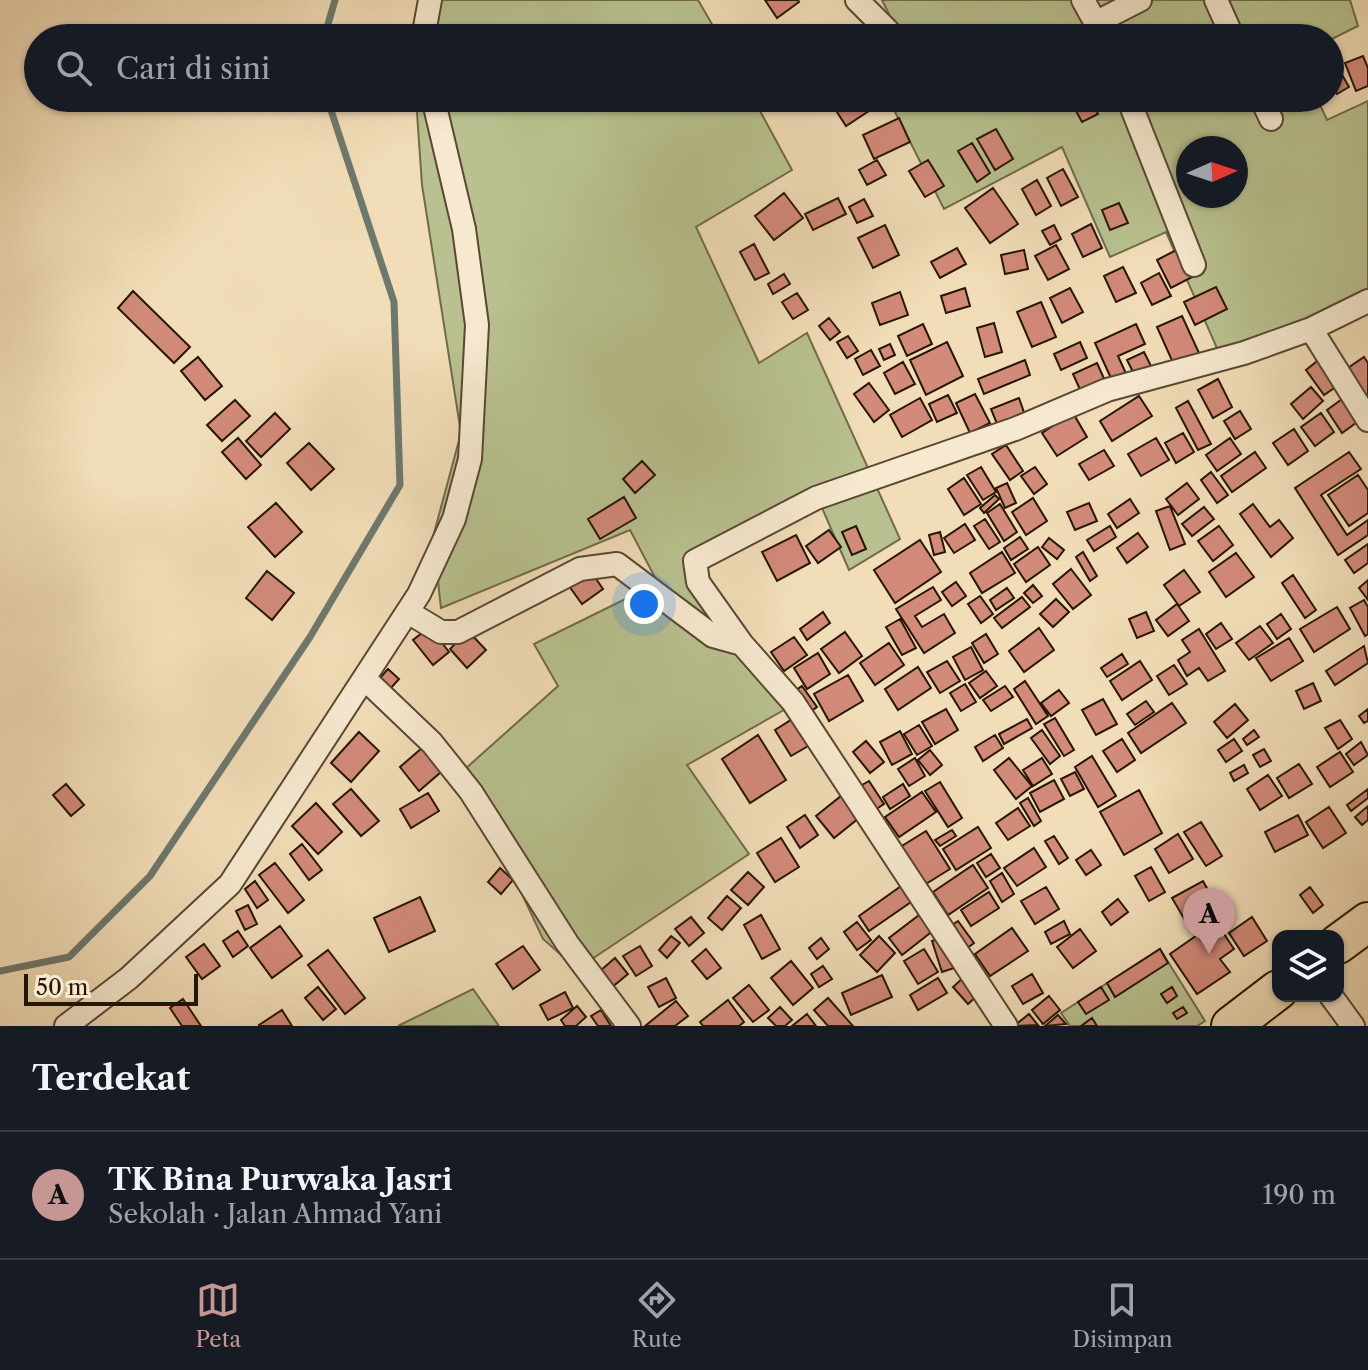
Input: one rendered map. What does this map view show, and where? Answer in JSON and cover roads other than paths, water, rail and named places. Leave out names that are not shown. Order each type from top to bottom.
[{"type":"highway","points":[[1344,940],[1368,922]]},
{"type":"highway","points":[[1231,1026],[1272,995]]},
{"type":"street","points":[[426,24],[430,0]]},
{"type":"street","points":[[857,0],[881,24]]},
{"type":"street","points":[[1083,0],[1097,24]]},
{"type":"street","points":[[1108,24],[1140,0]]},
{"type":"street","points":[[1216,0],[1227,24]]},
{"type":"street","points":[[66,1026],[129,978],[230,884],[408,612],[454,519],[470,459],[477,325],[472,274],[436,112]]},
{"type":"street","points":[[1134,112],[1194,265]]},
{"type":"street","points":[[1268,112],[1271,119]]},
{"type":"street","points":[[1006,1026],[793,702],[742,644],[695,574],[695,561],[816,498],[1015,429],[1107,390],[1244,353],[1311,329],[1368,301]]},
{"type":"street","points":[[1311,329],[1368,420]]},
{"type":"street","points":[[408,612],[441,632],[453,633],[580,569],[617,564],[713,636],[742,644]]},
{"type":"street","points":[[365,679],[432,743],[464,783],[567,943],[629,1026]]},
{"type":"street","points":[[1335,1002],[1353,1026]]},
{"type":"waterway","points":[[328,24],[335,0]]},
{"type":"waterway","points":[[0,971],[69,957],[150,876],[310,637],[400,485],[394,302],[332,112]]},
{"type":"place","name":"TK Bina Purwaka Jasri","points":[[1209,954]]}]
